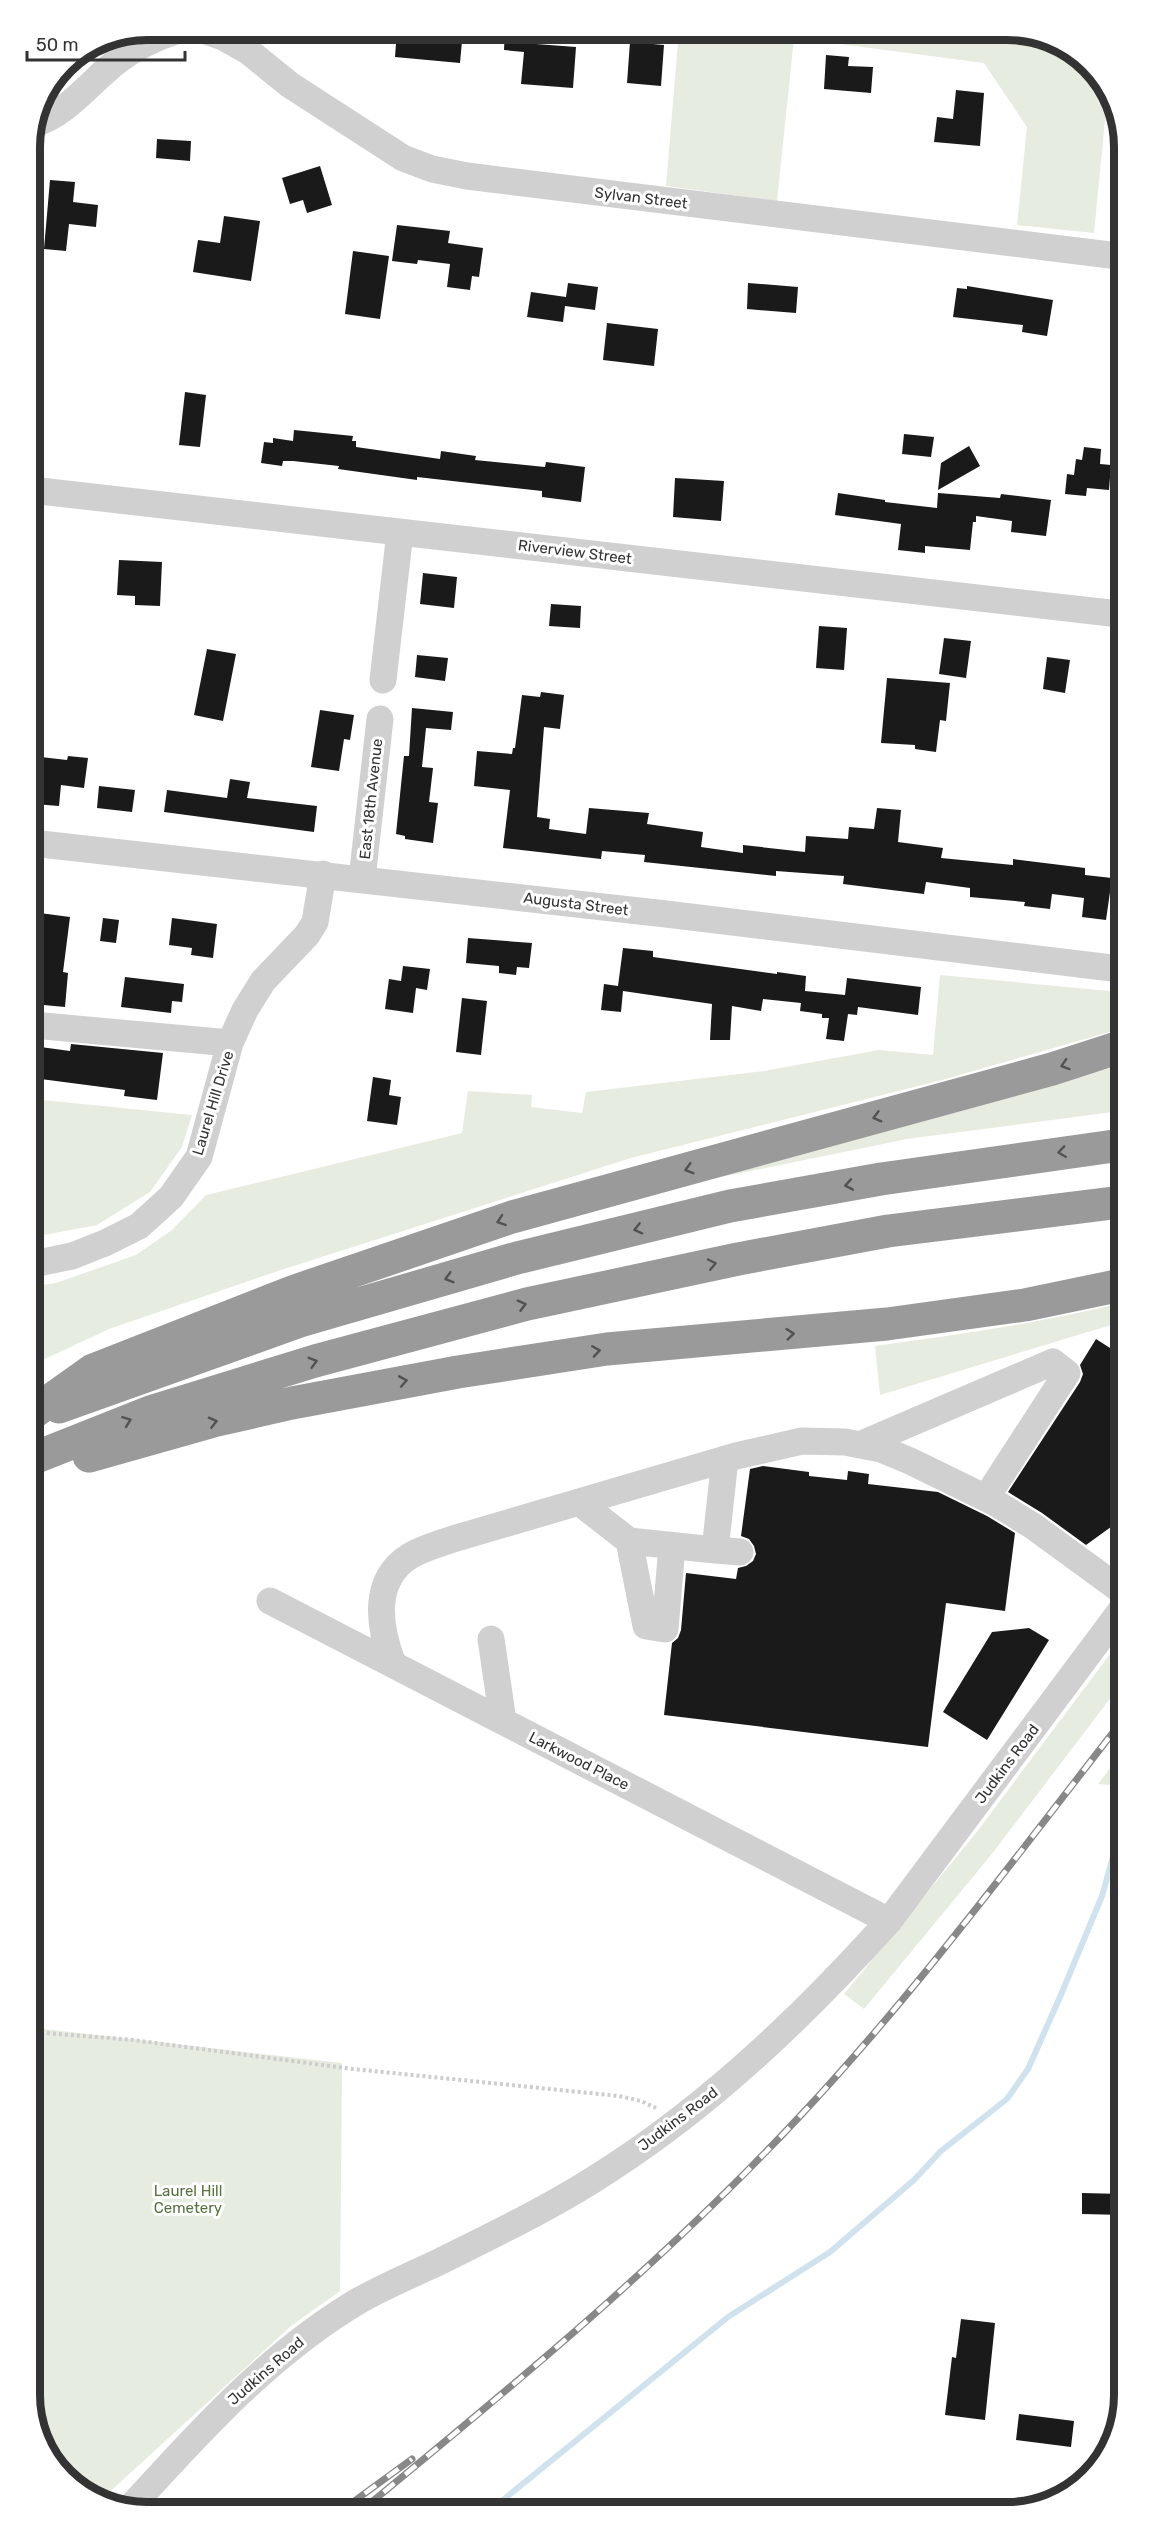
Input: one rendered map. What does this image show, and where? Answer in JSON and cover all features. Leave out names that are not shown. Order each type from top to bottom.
[{"type":"highway","points":[[40,1409],[93,1370],[292,1292],[512,1217],[1052,1069],[1114,1049]]},
{"type":"highway","points":[[40,1412],[300,1321],[517,1258],[730,1206],[881,1179],[1114,1146]]},
{"type":"highway","points":[[40,1455],[150,1412],[315,1361],[527,1304],[738,1259],[888,1231],[1114,1203]]},
{"type":"highway","points":[[40,1465],[89,1456],[292,1403],[458,1372],[607,1349],[887,1324],[1025,1305],[1114,1286]]},
{"type":"street","points":[[44,119],[58,113],[117,60],[153,40]]},
{"type":"street","name":"Sylvan Street","points":[[229,40],[248,51],[290,85],[403,158],[432,169],[467,177],[1114,256]]},
{"type":"street","name":"Riverview Street","points":[[41,491],[1114,613]]},
{"type":"street","points":[[383,680],[400,532]]},
{"type":"street","name":"East 18th Avenue","points":[[362,879],[380,719]]},
{"type":"street","name":"Augusta Street","points":[[41,844],[322,874],[1114,968]]},
{"type":"street","name":"Laurel Hill Drive","points":[[41,1262],[72,1256],[139,1226],[171,1197],[199,1157],[230,1043],[245,1010],[263,981],[300,943],[315,922],[322,874]]},
{"type":"street","points":[[41,1026],[230,1043]]},
{"type":"street","points":[[862,1444],[1053,1362],[1067,1373],[986,1498]]},
{"type":"street","points":[[393,1664],[387,1649],[380,1613],[382,1594],[387,1580],[398,1565],[410,1555],[428,1547],[725,1459],[802,1441],[862,1444],[910,1461],[986,1498],[1033,1526],[1114,1585]]},
{"type":"street","points":[[579,1502],[628,1541],[727,1551],[725,1459]]},
{"type":"street","points":[[628,1541],[646,1626],[664,1629],[672,1546]]},
{"type":"street","name":"Larkwood Place","points":[[270,1601],[889,1921]]},
{"type":"street","name":"Judkins Road","points":[[137,2500],[228,2403],[287,2349],[361,2300],[525,2220],[610,2169],[698,2107],[787,2027],[889,1921],[1114,1620]]},
{"type":"street","points":[[491,1639],[503,1721]]},
{"type":"path","points":[[40,2032],[133,2040],[353,2069],[619,2096],[659,2109],[676,2123]]},
{"type":"green space","points":[[678,41],[794,41],[777,201],[666,186]]},
{"type":"green space","points":[[815,41],[1013,41],[1041,46],[1072,63],[1095,88],[1110,118],[1105,120],[1094,233],[1017,225],[1027,127],[984,63]]},
{"type":"green space","points":[[940,975],[1114,991],[1114,1031],[942,1080],[631,1158],[281,1270],[109,1329],[40,1361],[40,1285],[56,1283],[136,1255],[172,1230],[206,1195],[462,1133],[468,1091],[532,1095],[531,1107],[582,1113],[586,1092],[764,1071],[879,1050],[933,1055]]},
{"type":"green space","points":[[1114,1067],[1114,1112],[907,1139],[677,1186],[1010,1097]]},
{"type":"green space","points":[[41,1100],[192,1115],[182,1147],[150,1192],[97,1225],[41,1236]]},
{"type":"green space","points":[[1114,1305],[1114,1324],[880,1395],[875,1346],[1060,1317]]},
{"type":"green space","points":[[1114,1649],[1114,1694],[991,1855],[864,2009],[844,1994],[976,1833]]},
{"type":"green space","points":[[1114,1763],[1114,1785],[1098,1784]]},
{"type":"green space","name":"Laurel Hill Cemetery","points":[[40,2029],[342,2063],[340,2291],[291,2326],[108,2494],[82,2479],[63,2460],[46,2429],[40,2394]]},
{"type":"building","points":[[396,40],[462,40],[460,63],[395,57]]},
{"type":"building","points":[[504,40],[537,40],[536,44],[576,47],[573,88],[521,84],[524,52],[504,50]]},
{"type":"building","points":[[630,42],[664,45],[661,86],[627,83]]},
{"type":"building","points":[[826,55],[849,57],[848,66],[873,67],[871,93],[824,89]]},
{"type":"building","points":[[956,90],[984,93],[980,146],[934,142],[937,117],[953,119]]},
{"type":"building","points":[[157,139],[191,141],[190,161],[156,158]]},
{"type":"building","points":[[320,166],[332,205],[307,213],[303,200],[290,204],[282,178]]},
{"type":"building","points":[[50,180],[75,182],[73,202],[98,205],[96,227],[69,224],[66,251],[44,249]]},
{"type":"building","points":[[224,216],[260,221],[251,281],[193,272],[198,240],[220,243]]},
{"type":"building","points":[[397,225],[450,231],[448,243],[483,248],[479,277],[472,276],[470,290],[447,287],[450,264],[418,260],[417,264],[392,261]]},
{"type":"building","points":[[353,251],[389,256],[380,319],[345,314]]},
{"type":"building","points":[[568,283],[598,287],[595,310],[565,306],[563,322],[527,317],[531,292],[566,297]]},
{"type":"building","points":[[748,283],[798,287],[796,313],[747,309]]},
{"type":"building","points":[[967,286],[1053,300],[1047,336],[1022,332],[1023,325],[953,317],[957,288],[967,289]]},
{"type":"building","points":[[607,323],[658,329],[654,366],[603,360]]},
{"type":"building","points":[[185,392],[206,395],[200,447],[179,445]]},
{"type":"building","points":[[294,430],[353,436],[352,441],[356,441],[356,447],[440,459],[441,451],[476,456],[475,460],[545,467],[546,462],[585,467],[581,502],[542,497],[542,491],[417,477],[417,480],[338,469],[339,466],[293,461],[283,461],[282,466],[261,463],[264,442],[273,443],[273,438],[293,441]]},
{"type":"building","points":[[904,434],[934,437],[931,457],[902,454]]},
{"type":"building","points":[[969,446],[980,466],[938,490],[941,463]]},
{"type":"building","points":[[1084,447],[1101,449],[1100,464],[1111,465],[1109,490],[1087,488],[1086,496],[1065,494],[1067,474],[1074,475],[1076,459],[1082,460]]},
{"type":"building","points":[[675,478],[724,481],[721,521],[673,517]]},
{"type":"building","points":[[838,493],[885,500],[885,502],[937,508],[938,493],[1000,498],[1001,494],[1051,500],[1046,536],[1011,532],[1012,521],[976,516],[976,522],[973,522],[970,550],[925,546],[925,553],[898,550],[901,524],[835,515]]},
{"type":"building","points":[[119,560],[162,562],[160,606],[135,605],[135,596],[117,595]]},
{"type":"building","points":[[423,573],[457,577],[454,608],[420,604]]},
{"type":"building","points":[[551,604],[581,606],[580,628],[549,626]]},
{"type":"building","points":[[819,626],[847,628],[844,670],[816,668]]},
{"type":"building","points":[[944,638],[971,641],[966,678],[939,674]]},
{"type":"building","points":[[207,649],[236,654],[223,721],[194,715]]},
{"type":"building","points":[[417,655],[448,658],[445,681],[415,677]]},
{"type":"building","points":[[1047,657],[1070,660],[1065,693],[1043,689]]},
{"type":"building","points":[[887,678],[950,683],[946,721],[940,720],[936,752],[915,749],[915,745],[881,743]]},
{"type":"building","points":[[541,692],[564,695],[560,729],[544,727],[537,817],[550,819],[549,829],[586,834],[589,808],[649,813],[647,824],[703,832],[701,847],[743,853],[743,845],[805,852],[806,836],[848,839],[849,827],[874,829],[877,808],[901,810],[898,842],[943,848],[941,858],[1013,865],[1013,859],[1085,868],[1085,875],[1112,878],[1106,920],[1082,917],[1084,898],[1052,894],[1050,909],[1024,906],[1025,902],[970,897],[970,888],[926,882],[924,894],[843,884],[844,876],[776,871],[776,876],[644,862],[645,855],[602,851],[601,859],[503,848],[510,790],[474,786],[477,751],[512,754],[515,748],[522,695],[540,697]]},
{"type":"building","points":[[412,708],[453,712],[451,730],[426,728],[422,767],[433,768],[429,802],[438,803],[433,843],[405,839],[405,836],[396,834],[404,756],[409,756]]},
{"type":"building","points":[[320,710],[354,715],[350,740],[344,739],[339,771],[311,767]]},
{"type":"building","points":[[68,756],[88,758],[84,788],[61,785],[59,806],[41,805],[41,757],[67,760]]},
{"type":"building","points":[[230,779],[250,782],[247,798],[317,806],[314,832],[164,812],[167,790],[227,798]]},
{"type":"building","points":[[99,786],[135,790],[132,812],[97,808]]},
{"type":"building","points":[[41,913],[70,917],[63,972],[68,973],[65,1007],[41,1005]]},
{"type":"building","points":[[103,918],[119,920],[116,943],[100,941]]},
{"type":"building","points":[[172,918],[217,924],[213,958],[191,955],[192,948],[169,945]]},
{"type":"building","points":[[468,938],[532,943],[529,968],[517,967],[516,975],[499,973],[499,966],[466,963]]},
{"type":"building","points":[[623,948],[653,951],[653,957],[806,976],[805,991],[845,995],[847,978],[921,987],[918,1015],[858,1007],[857,1015],[848,1014],[844,1041],[826,1039],[829,1018],[822,1018],[822,1014],[800,1011],[801,1003],[763,999],[761,1011],[732,1006],[730,1040],[710,1040],[712,1004],[623,991],[621,1012],[601,1010],[604,984],[618,986]]},
{"type":"building","points":[[403,966],[430,969],[427,990],[416,988],[413,1013],[385,1009],[389,979],[401,981]]},
{"type":"building","points":[[125,977],[184,984],[182,1002],[172,1001],[171,1013],[121,1007]]},
{"type":"building","points":[[462,998],[487,1001],[481,1055],[456,1052]]},
{"type":"building","points":[[71,1044],[163,1053],[157,1100],[124,1096],[125,1090],[41,1079],[41,1047],[70,1051]]},
{"type":"building","points":[[373,1077],[391,1080],[389,1095],[401,1097],[397,1125],[367,1121]]},
{"type":"building","points":[[1096,1339],[1114,1351],[1114,1525],[1086,1545],[1008,1492],[1080,1382],[1083,1374],[1080,1365]]},
{"type":"building","points":[[763,1466],[809,1472],[809,1476],[847,1480],[848,1471],[869,1474],[868,1484],[938,1492],[987,1516],[1015,1533],[1005,1611],[946,1603],[928,1747],[664,1715],[672,1643],[678,1638],[681,1630],[686,1573],[736,1579],[738,1568],[753,1561],[756,1554],[754,1546],[749,1539],[741,1536],[750,1469]]},
{"type":"building","points":[[1029,1628],[1049,1640],[987,1740],[943,1712],[992,1632]]},
{"type":"building","points":[[1082,2193],[1114,2194],[1114,2215],[1082,2214]]},
{"type":"building","points":[[961,2319],[995,2323],[985,2420],[945,2415],[952,2357],[956,2358]]},
{"type":"building","points":[[1019,2414],[1074,2421],[1071,2447],[1016,2440]]},
{"type":"waterway","points":[[501,2501],[728,2317],[830,2252],[914,2180],[941,2151],[1007,2099],[1028,2069],[1060,1997],[1102,1896],[1114,1853]]},
{"type":"railway","points":[[373,2501],[588,2320],[750,2168],[844,2068],[926,1971],[1114,1731]]},
{"type":"railway","points":[[354,2501],[412,2459]]}]
